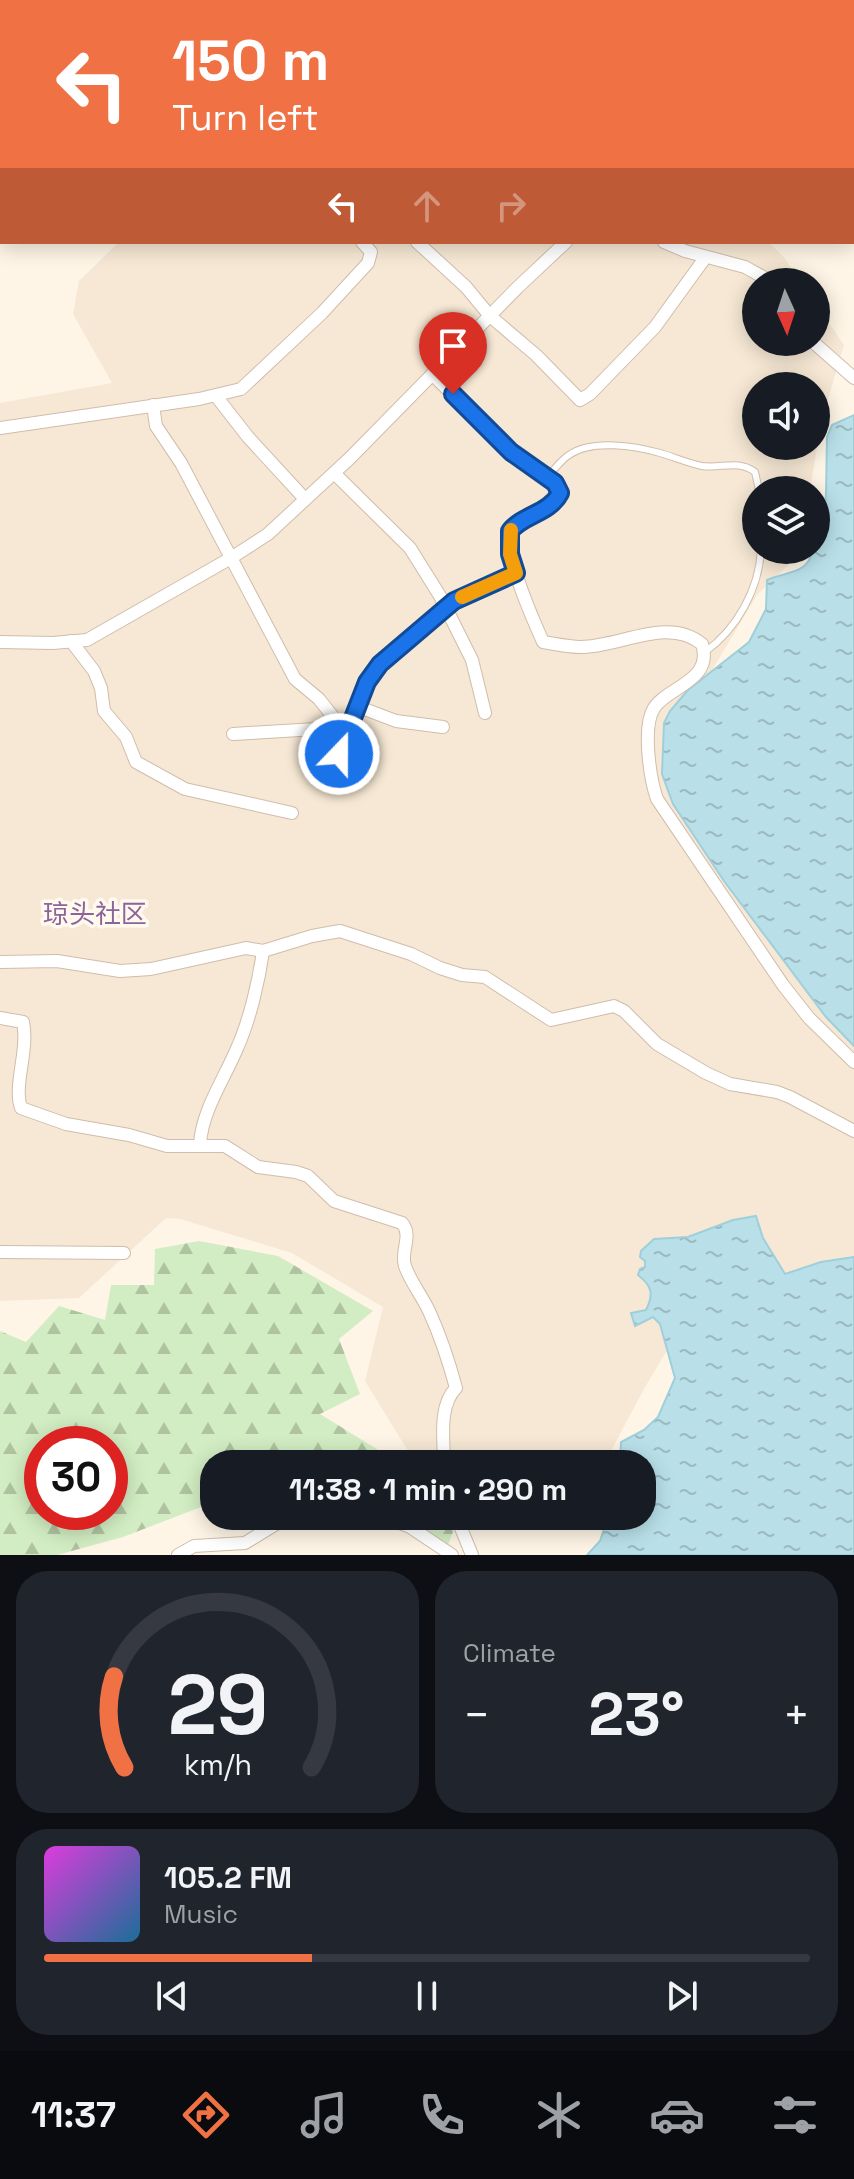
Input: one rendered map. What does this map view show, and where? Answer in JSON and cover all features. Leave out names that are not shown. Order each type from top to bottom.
[{"type":"street","points":[[0,428],[216,396],[241,389],[322,313],[368,263],[371,252],[364,244]]},
{"type":"street","points":[[419,244],[580,400],[590,394],[655,327],[705,258]]},
{"type":"street","points":[[0,642],[87,640],[268,534],[334,473],[564,244]]},
{"type":"street","points":[[669,244],[705,258],[747,268]]},
{"type":"street","points":[[829,356],[854,378]]},
{"type":"street","points":[[433,375],[511,452],[555,483],[560,493],[555,504],[524,519],[510,531],[510,554],[543,642],[583,647],[666,632],[683,632],[702,644],[705,652],[703,665],[695,675],[656,704],[650,716],[650,780],[653,790],[783,985],[809,1018],[854,1062]]},
{"type":"street","points":[[216,396],[248,437],[305,499]]},
{"type":"street","points":[[153,405],[156,426],[181,463],[295,679],[319,699],[345,732]]},
{"type":"street","points":[[334,473],[410,548],[447,609],[472,660],[485,713]]},
{"type":"street","points":[[339,754],[367,682],[380,664],[454,601],[516,573]]},
{"type":"street","points":[[71,641],[94,671],[101,688],[104,711],[126,737],[136,762],[185,789],[292,813]]},
{"type":"street","points":[[359,707],[396,721],[443,727]]},
{"type":"street","points":[[233,734],[316,729],[345,732]]},
{"type":"street","points":[[0,962],[57,961],[120,971],[151,969],[246,948],[263,951],[340,931],[411,954],[462,975],[485,977],[551,1020],[614,1006],[624,1011],[657,1044],[706,1073],[730,1084],[790,1097],[854,1131]]},
{"type":"street","points":[[200,1144],[213,1100],[246,1024],[259,981],[263,951]]},
{"type":"street","points":[[0,1018],[23,1022],[26,1036],[17,1097],[21,1108],[66,1124],[129,1135],[167,1146],[225,1146],[258,1167],[308,1176],[334,1201],[402,1223],[406,1227],[404,1262],[430,1313],[442,1350],[450,1362],[456,1388],[447,1396],[445,1450]]},
{"type":"street","points":[[0,1252],[124,1253]]},
{"type":"street","points":[[178,1555],[194,1546],[245,1543],[266,1530]]},
{"type":"street","points":[[414,1530],[452,1555]]},
{"type":"street","points":[[462,1530],[472,1555]]},
{"type":"lane","points":[[547,477],[569,455],[584,449],[618,446],[662,453],[708,467],[726,464],[747,466],[756,476]]},
{"type":"lane","points":[[705,652],[720,641],[752,592],[758,564]]},
{"type":"shaded area","points":[[117,244],[770,244],[791,268],[742,268],[742,356],[830,356],[830,324],[844,345],[830,392],[830,372],[742,372],[742,460],[815,460],[812,476],[742,476],[742,564],[790,564],[757,595],[694,700],[854,1029],[854,1265],[701,1294],[611,1450],[407,1450],[365,1381],[383,1307],[292,1253],[180,1219],[166,1218],[79,1298],[0,1301],[0,403],[112,383],[73,314],[79,281]]},
{"type":"green space","points":[[199,1241],[278,1256],[373,1311],[339,1339],[360,1394],[320,1414],[378,1450],[200,1450],[200,1507],[123,1537],[57,1555],[0,1555],[0,1331],[26,1342],[59,1306],[105,1320],[111,1285],[154,1285],[155,1249]]},
{"type":"green space","points":[[424,1530],[452,1530],[448,1545]]},
{"type":"water","points":[[854,415],[854,1046],[826,1017],[724,881],[673,804],[662,774],[664,723],[670,711],[688,690],[749,642],[766,609],[767,580],[807,564],[830,564],[830,476],[826,476],[832,425]]},
{"type":"water","points":[[756,1216],[763,1238],[785,1274],[821,1262],[854,1257],[854,1555],[587,1555],[600,1541],[604,1530],[656,1530],[656,1450],[621,1450],[621,1442],[644,1430],[658,1417],[675,1378],[660,1324],[653,1317],[635,1326],[631,1313],[646,1310],[650,1299],[649,1287],[638,1275],[640,1269],[645,1267],[645,1261],[640,1257],[641,1251],[654,1239],[688,1237],[733,1220]]},
{"type":"slow traffic","points":[[462,597],[516,573],[510,554],[511,530]]},
{"type":"district","name":"琼头社区","points":[[95,914]]},
{"type":"route","points":[[339,754],[367,682],[380,664],[454,601],[516,573],[510,554],[510,531],[524,519],[555,504],[560,493],[555,483],[511,452],[453,394]]}]
